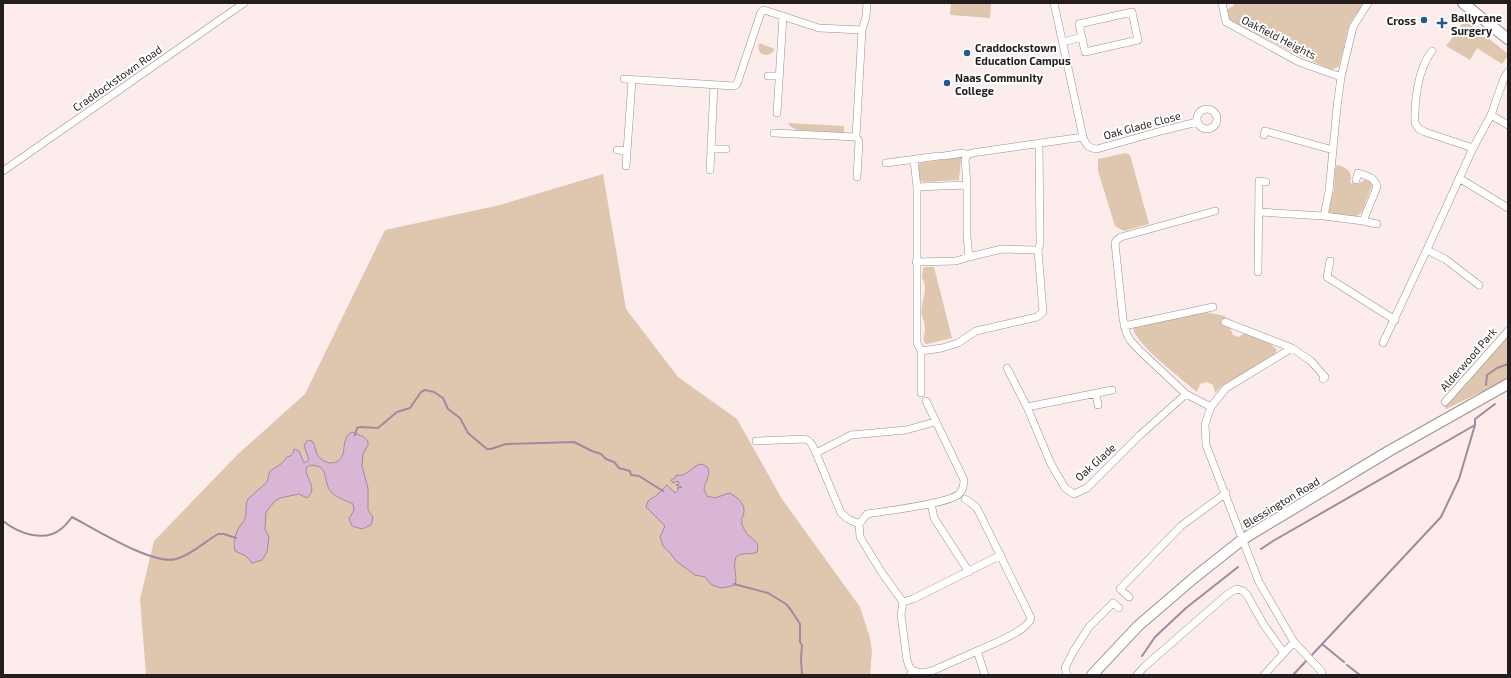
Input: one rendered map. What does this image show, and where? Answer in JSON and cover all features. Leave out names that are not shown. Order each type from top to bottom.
[{"type":"main road","points":[[1463,3],[1508,39]]},
{"type":"main road","name":"Blessington Road","points":[[1092,675],[1138,626],[1194,577],[1243,539],[1389,451],[1508,384]]},
{"type":"street","name":"Craddockstown Road","points":[[3,171],[244,3]]},
{"type":"street","points":[[857,177],[858,141],[856,137],[862,30],[866,17],[867,3]]},
{"type":"street","points":[[886,163],[942,156],[967,155],[972,152],[1083,137],[1054,3]]},
{"type":"street","name":"Oakfield Heights","points":[[1222,3],[1226,22],[1299,62],[1341,77]]},
{"type":"street","points":[[1324,216],[1329,191],[1341,77],[1353,27],[1368,3]]},
{"type":"street","points":[[624,79],[734,86],[737,84],[761,12],[767,10],[819,28],[862,30]]},
{"type":"street","points":[[1132,12],[1138,40],[1085,52],[1082,37],[1078,24],[1132,12]]},
{"type":"street","points":[[777,114],[783,16]]},
{"type":"street","points":[[1063,42],[1082,37]]},
{"type":"street","points":[[1432,51],[1425,65],[1418,86],[1415,100],[1415,123],[1420,129],[1426,132],[1473,148]]},
{"type":"street","points":[[1383,344],[1473,148],[1491,115],[1504,78],[1508,72]]},
{"type":"street","points":[[768,76],[779,76]]},
{"type":"street","points":[[626,166],[632,80]]},
{"type":"street","points":[[710,170],[714,85]]},
{"type":"street","points":[[1491,115],[1508,125]]},
{"type":"street","name":"Oak Glade Close","points":[[1083,137],[1086,145],[1092,149],[1097,149],[1161,130],[1197,122]]},
{"type":"street","points":[[1264,135],[1265,131],[1333,150]]},
{"type":"street","points":[[774,133],[856,137]]},
{"type":"street","points":[[921,351],[942,348],[958,343],[976,331],[1037,317],[1043,312],[1038,250],[1040,244],[1039,143]]},
{"type":"street","points":[[711,149],[726,149]]},
{"type":"street","points":[[617,150],[627,151]]},
{"type":"street","points":[[967,155],[967,237],[969,257]]},
{"type":"street","points":[[914,160],[917,187],[917,343],[921,351],[922,393]]},
{"type":"street","points":[[1356,180],[1358,173],[1371,177],[1376,182],[1377,187],[1363,221]]},
{"type":"street","points":[[1459,178],[1508,208]]},
{"type":"street","points":[[1258,272],[1259,181],[1266,182]]},
{"type":"street","points":[[917,187],[967,185]]},
{"type":"street","points":[[1211,407],[1186,394],[1130,340],[1124,326],[1115,243],[1121,237],[1215,211]]},
{"type":"street","points":[[1259,212],[1324,216],[1376,224]]},
{"type":"street","points":[[916,262],[956,261],[1002,249],[1038,250]]},
{"type":"street","points":[[1427,250],[1445,259],[1479,285]]},
{"type":"street","points":[[1330,261],[1327,277],[1395,320]]},
{"type":"street","points":[[1124,326],[1213,307]]},
{"type":"street","points":[[1225,322],[1292,348],[1311,361],[1325,377],[1323,379]]},
{"type":"street","name":"Alderwood Park","points":[[1445,402],[1508,331]]},
{"type":"street","points":[[1292,348],[1226,388],[1211,407],[1205,424],[1206,445],[1226,493],[1259,582],[1294,642],[1322,674]]},
{"type":"street","name":"Oak Glade","points":[[1007,368],[1027,407],[1051,464],[1065,488],[1074,494],[1087,488],[1140,435],[1186,394]]},
{"type":"street","points":[[1027,407],[1112,390]]},
{"type":"street","points":[[1096,393],[1098,405]]},
{"type":"street","points":[[926,401],[964,480],[964,485],[959,494],[931,503],[868,514],[859,524],[860,537],[882,573],[903,602],[901,615],[907,660],[911,673],[932,671],[1014,634],[1030,622],[1031,618],[977,508],[965,499]]},
{"type":"street","points":[[816,453],[851,435],[906,430],[935,422]]},
{"type":"street","points":[[756,441],[809,440],[841,513],[844,517],[859,524]]},
{"type":"street","points":[[1129,597],[1120,589],[1181,526],[1226,493]]},
{"type":"street","points":[[931,503],[934,518],[969,572]]},
{"type":"street","points":[[903,602],[913,599],[1001,555]]},
{"type":"street","points":[[1137,675],[1144,667],[1223,598],[1237,589],[1243,591],[1247,595],[1264,624],[1284,653]]},
{"type":"street","points":[[1067,675],[1065,668],[1089,627],[1113,603],[1119,608]]},
{"type":"street","points":[[1264,675],[1294,642]]},
{"type":"street","points":[[977,651],[985,675]]},
{"type":"shaded area","points":[[951,3],[991,3],[990,18],[950,15]]},
{"type":"shaded area","points":[[1234,3],[1364,3],[1349,25],[1339,66],[1332,70],[1300,56],[1229,20],[1227,10],[1234,5]]},
{"type":"shaded area","points":[[1465,20],[1507,53],[1507,57],[1502,64],[1477,48],[1470,60],[1446,46]]},
{"type":"shaded area","points":[[759,43],[775,49],[772,53],[767,55],[763,54],[759,50]]},
{"type":"shaded area","points":[[788,123],[844,126],[844,133],[797,130],[791,127]]},
{"type":"shaded area","points":[[1126,153],[1130,155],[1149,224],[1124,231],[1115,226],[1098,171],[1098,159]]},
{"type":"shaded area","points":[[961,157],[959,180],[924,182],[919,180],[920,163]]},
{"type":"shaded area","points":[[1337,165],[1344,167],[1349,171],[1351,176],[1350,183],[1358,184],[1365,180],[1370,182],[1372,186],[1362,212],[1354,218],[1330,215],[1328,210],[1334,190],[1335,169]]},
{"type":"shaded area","points":[[603,174],[626,309],[678,377],[737,419],[782,499],[860,607],[870,638],[872,651],[870,675],[146,675],[140,599],[154,541],[238,454],[305,394],[385,230],[500,205]]},
{"type":"shaded area","points":[[934,267],[952,338],[927,344],[925,344],[924,341],[925,327],[921,311],[925,291],[922,278],[923,268]]},
{"type":"shaded area","points":[[1205,312],[1225,316],[1233,335],[1239,337],[1244,334],[1251,335],[1268,343],[1277,350],[1269,360],[1228,382],[1215,393],[1213,385],[1207,382],[1200,384],[1197,392],[1171,371],[1142,343],[1133,328]]},
{"type":"shaded area","points":[[1508,333],[1508,379],[1446,409],[1444,406]]},
{"type":"shaded area","points":[[352,432],[364,437],[368,441],[368,445],[363,454],[362,466],[368,488],[368,510],[373,517],[371,525],[362,529],[352,526],[349,519],[354,510],[353,504],[331,492],[328,487],[325,474],[321,468],[311,465],[307,467],[306,470],[312,488],[312,491],[307,498],[299,494],[280,498],[275,501],[266,512],[265,529],[269,537],[267,552],[262,560],[252,563],[246,556],[235,551],[235,538],[238,529],[245,519],[248,499],[267,482],[270,471],[291,455],[294,449],[299,451],[304,463],[309,460],[304,446],[308,440],[312,441],[318,456],[322,460],[330,463],[337,462],[341,459],[348,435]]},
{"type":"shaded area","points":[[701,464],[708,468],[709,471],[704,489],[707,496],[715,498],[729,493],[740,500],[744,509],[742,525],[747,534],[758,546],[757,552],[751,554],[741,554],[736,557],[735,585],[723,588],[712,585],[705,577],[695,575],[676,561],[663,546],[660,537],[665,526],[646,507],[648,501],[657,495],[667,485],[675,493],[679,489],[677,488],[682,487],[676,485],[679,484],[678,481],[673,483],[671,480],[675,478],[676,475],[683,475]]},
{"type":"waterway","points":[[1486,385],[1487,375],[1497,368],[1508,364]]},
{"type":"waterway","points":[[355,435],[357,428],[378,428],[397,412],[410,408],[421,392],[425,390],[434,392],[443,398],[448,409],[460,418],[468,433],[487,449],[506,444],[574,442],[601,454],[606,459],[614,462],[619,468],[630,471],[631,475],[639,476],[663,491]]},
{"type":"waterway","points":[[1261,549],[1475,425],[1475,419],[1495,404]]},
{"type":"waterway","points":[[1310,657],[1441,517],[1459,479],[1475,425]]},
{"type":"waterway","points":[[3,521],[23,532],[39,536],[54,533],[61,529],[72,517],[139,552],[166,560],[176,559],[187,555],[218,534],[224,534],[236,538]]},
{"type":"waterway","points":[[1142,656],[1155,637],[1186,608],[1238,567]]},
{"type":"waterway","points":[[734,584],[768,593],[786,604],[791,610],[800,624],[802,675]]},
{"type":"waterway","points":[[1322,644],[1344,662]]},
{"type":"waterway","points":[[1293,675],[1307,660]]},
{"type":"waterway","points":[[1347,665],[1360,675]]},
{"type":"place","name":"Cross","points":[[1424,20]]},
{"type":"place","name":"Ballycane Surgery","points":[[1442,23]]},
{"type":"place","name":"Craddockstown Education Campus","points":[[967,53]]},
{"type":"place","name":"Naas Community College","points":[[947,83]]}]
